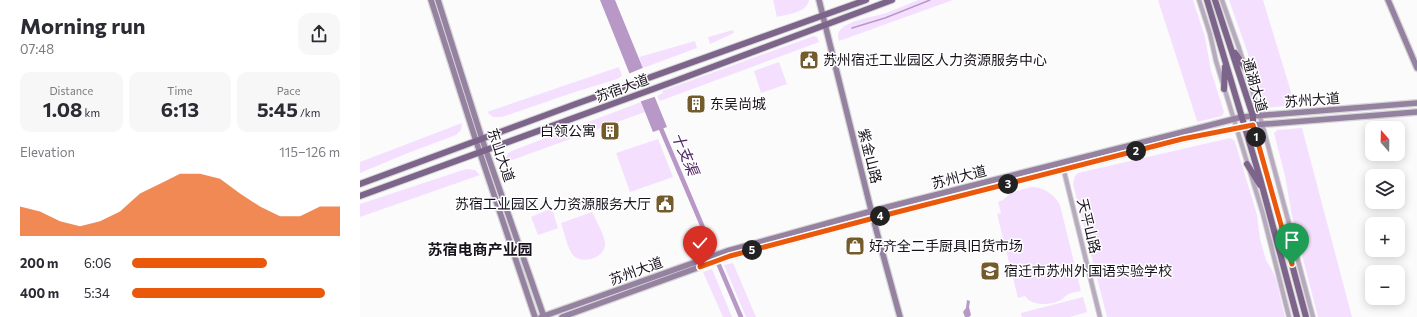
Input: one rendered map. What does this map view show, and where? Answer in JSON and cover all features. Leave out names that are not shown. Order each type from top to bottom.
[{"type":"main road","name":"苏宿大道","points":[[360,184],[482,138],[866,0]]},
{"type":"main road","name":"苏宿大道","points":[[360,196],[657,88],[892,0]]},
{"type":"main road","name":"通湖大道","points":[[1207,0],[1264,191],[1296,317]]},
{"type":"main road","name":"通湖大道","points":[[1215,0],[1253,116],[1253,125],[1306,317]]},
{"type":"main road","points":[[1219,12],[1221,0]]},
{"type":"main road","points":[[1231,47],[1246,68]]},
{"type":"main road","points":[[1224,89],[1225,61]]},
{"type":"main road","points":[[1247,164],[1264,191]]},
{"type":"main road","points":[[1290,230],[1292,264]]},
{"type":"street","name":"东山大道","points":[[431,0],[535,317]]},
{"type":"street","name":"东山大道","points":[[438,0],[482,138],[543,317]]},
{"type":"street","name":"紫金山路","points":[[818,0],[900,317]]},
{"type":"street","points":[[1198,0],[1210,34],[1224,89],[1235,119],[1247,164],[1263,214],[1289,317]]},
{"type":"street","points":[[1221,0],[1246,68],[1263,125],[1313,317]]},
{"type":"street","points":[[1388,0],[1417,68]]},
{"type":"street","name":"苏州大道","points":[[562,317],[728,253],[872,211],[1242,117],[1417,103]]},
{"type":"street","name":"苏州大道","points":[[728,253],[874,218],[1182,139],[1253,125],[1417,112]]},
{"type":"street","name":"天平山路","points":[[1060,163],[1099,317]]},
{"type":"street","name":"苏州大道","points":[[543,317],[699,264]]},
{"type":"shaded area","points":[[600,0],[615,0],[667,127],[653,132]]},
{"type":"shaded area","points":[[773,0],[809,0],[805,8],[791,14],[777,17]]},
{"type":"shaded area","points":[[918,0],[953,0],[839,41],[839,31],[849,24],[886,13]]},
{"type":"shaded area","points":[[1158,0],[1193,0],[1205,37],[1211,71],[1224,112],[1222,116],[1197,122]]},
{"type":"shaded area","points":[[1229,0],[1263,0],[1295,105],[1265,108],[1263,106],[1247,51]]},
{"type":"shaded area","points":[[733,30],[734,33],[710,44],[708,37]]},
{"type":"shaded area","points":[[814,36],[817,37],[819,42],[660,101],[657,96],[663,93],[662,91]]},
{"type":"shaded area","points":[[695,41],[697,48],[643,68],[639,57]]},
{"type":"shaded area","points":[[779,62],[787,84],[761,93],[754,71]]},
{"type":"shaded area","points":[[619,67],[622,76],[617,79],[502,117],[493,117],[487,112]]},
{"type":"shaded area","points":[[641,102],[645,112],[504,163],[508,153],[514,150]]},
{"type":"shaded area","points":[[462,123],[461,130],[456,135],[360,173],[360,162]]},
{"type":"shaded area","points":[[1302,128],[1352,317],[1318,317],[1292,216],[1285,176],[1274,133],[1277,130]]},
{"type":"shaded area","points":[[1230,138],[1234,140],[1236,145],[1257,215],[1260,239],[1266,260],[1276,279],[1285,317],[1107,317],[1073,184],[1075,176],[1078,173]]},
{"type":"shaded area","points":[[658,139],[673,177],[630,192],[616,153]]},
{"type":"shaded area","points":[[466,169],[475,170],[480,175],[360,217],[360,204]]},
{"type":"shaded area","points":[[1031,187],[1040,188],[1048,192],[1060,205],[1081,291],[1070,293],[1057,302],[1048,304],[1032,302],[1025,296],[1018,298],[997,214],[1001,213],[998,202],[1003,200],[1012,192]]},
{"type":"shaded area","points":[[550,209],[553,212],[558,228],[538,235],[531,217]]},
{"type":"shaded area","points":[[592,212],[603,235],[605,243],[604,248],[599,255],[594,258],[584,260],[579,259],[570,251],[561,223]]},
{"type":"shaded area","points":[[733,263],[756,317],[746,317],[724,265]]},
{"type":"shaded area","points":[[712,269],[732,317],[723,317],[703,272]]},
{"type":"shaded area","points":[[1083,297],[1087,312],[1070,317],[1022,317],[1021,313]]},
{"type":"shaded area","points":[[967,300],[970,301],[969,307],[971,315],[969,317],[965,317],[963,312],[966,308]]},
{"type":"pier","points":[[645,67],[657,96],[639,102],[628,74]]},
{"type":"waterway","points":[[852,28],[885,18],[930,0]]},
{"type":"waterway","name":"十支渠","points":[[659,124],[741,317]]},
{"type":"place","name":"苏州宿迁工业园区人力资源服务中心","points":[[809,60]]},
{"type":"place","name":"东吴尚城","points":[[696,104]]},
{"type":"place","name":"白领公寓","points":[[610,131]]},
{"type":"place","name":"苏宿工业园区人力资源服务大厅","points":[[665,204]]},
{"type":"place","name":"好齐全二手厨具旧货市场","points":[[855,246]]},
{"type":"place","name":"宿迁市苏州外国语实验学校","points":[[990,271]]},
{"type":"district","name":"苏宿电商产业园","points":[[480,250]]},
{"type":"route","points":[[700,267],[730,256],[874,218],[1182,139],[1253,125],[1292,264]]}]
